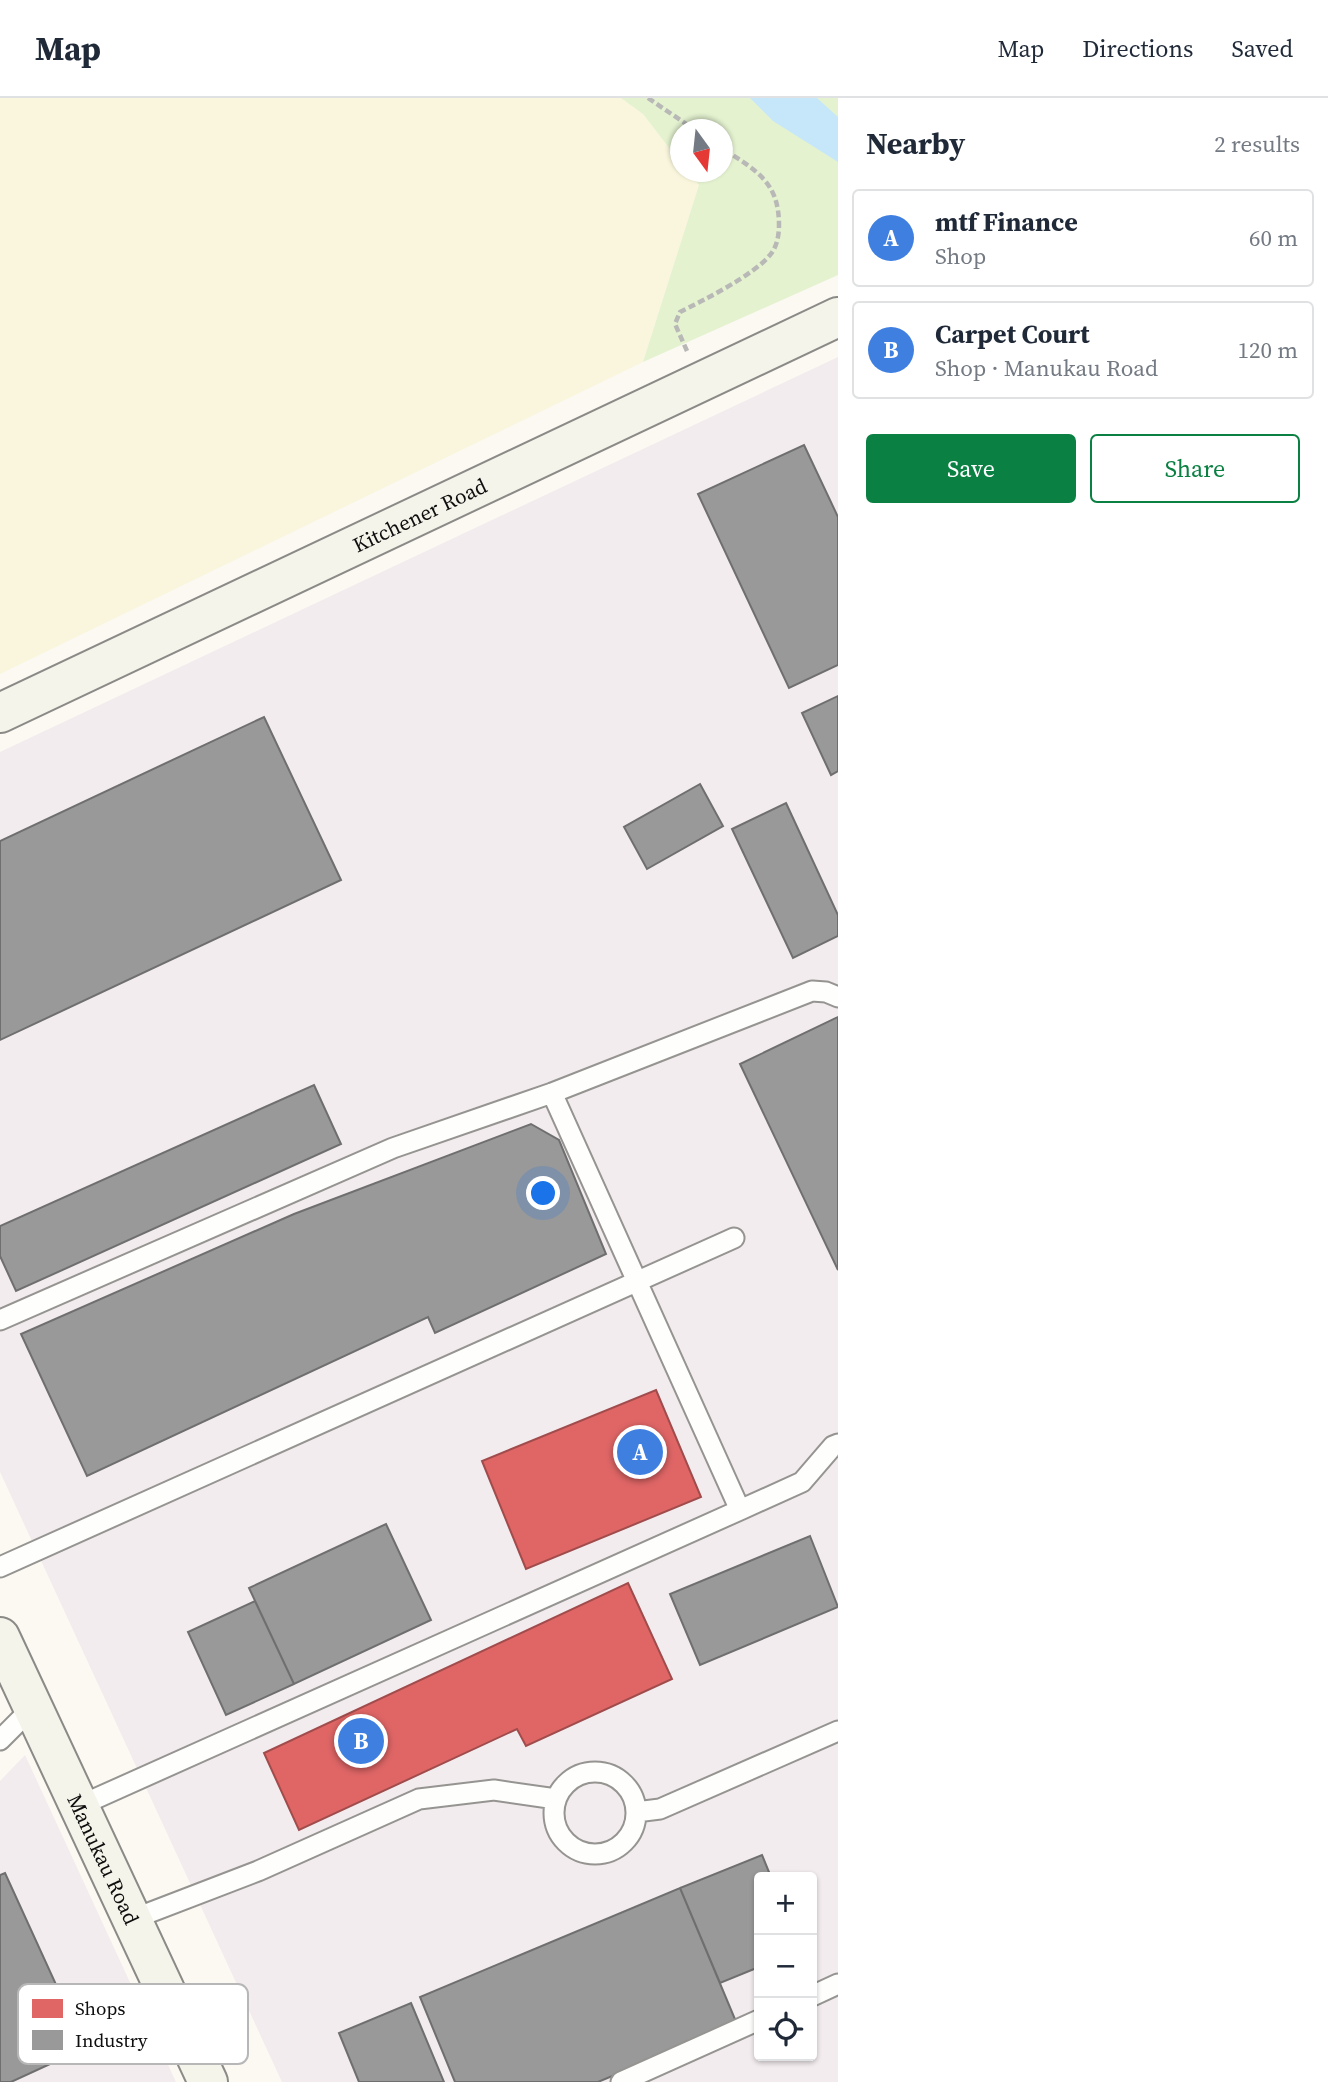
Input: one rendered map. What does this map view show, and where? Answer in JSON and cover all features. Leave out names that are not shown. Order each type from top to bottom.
[{"type":"street","name":"Kitchener Road","points":[[0,713],[838,317]]},
{"type":"street","name":"Manukau Road","points":[[0,1637],[18,1695],[79,1806],[162,1984]]},
{"type":"street","name":"Manukau Road","points":[[200,2064],[208,2082]]},
{"type":"lane","points":[[0,1320],[393,1148],[552,1093],[812,991],[826,992],[838,997]]},
{"type":"lane","points":[[552,1093],[740,1510]]},
{"type":"lane","points":[[0,1567],[734,1238]]},
{"type":"lane","points":[[79,1806],[802,1482],[833,1446],[838,1444]]},
{"type":"lane","points":[[0,1740],[18,1695]]},
{"type":"lane","points":[[636,1812],[660,1809],[838,1731]]},
{"type":"lane","points":[[587,1772],[615,1776],[634,1798],[634,1826],[626,1839],[615,1848],[588,1854],[574,1849],[559,1833],[553,1813],[556,1799],[573,1777],[587,1772]]},
{"type":"lane","points":[[132,1919],[258,1871],[419,1799],[494,1790],[556,1799]]},
{"type":"lane","points":[[817,1994],[838,1984]]},
{"type":"lane","points":[[621,2082],[754,2022]]},
{"type":"path","points":[[648,98],[679,119]]},
{"type":"path","points":[[701,380],[675,324],[680,312],[747,274],[771,254],[779,235],[779,211],[772,187],[752,167],[733,155]]},
{"type":"shaded area","points":[[0,98],[621,98],[643,114],[670,149],[670,182],[696,182],[699,185],[643,362],[0,674]]},
{"type":"shaded area","points":[[838,357],[838,2082],[282,2082],[248,2008],[248,1984],[237,1984],[0,1472],[0,752]]},
{"type":"shaded area","points":[[25,1755],[131,1984],[18,1984],[18,2064],[168,2064],[176,2082],[0,2082],[0,1781]]},
{"type":"green space","points":[[621,98],[838,98],[838,275],[643,362],[699,185],[696,182],[733,182],[733,119],[670,119],[670,149],[643,114]]},
{"type":"water","points":[[750,98],[817,98],[838,117],[838,162],[773,121]]},
{"type":"building: Shops","points":[[656,1390],[701,1497],[526,1569],[482,1461]]},
{"type":"building: Shops","points":[[628,1583],[672,1679],[526,1746],[517,1729],[299,1830],[264,1753]]},
{"type":"building: Industry","points":[[804,445],[838,517],[838,665],[789,688],[698,494]]},
{"type":"building: Industry","points":[[838,696],[838,771],[831,775],[802,713]]},
{"type":"building: Industry","points":[[264,717],[341,880],[0,1040],[0,841]]},
{"type":"building: Industry","points":[[700,784],[723,826],[647,869],[624,827]]},
{"type":"building: Industry","points":[[786,803],[838,915],[838,936],[793,958],[732,829]]},
{"type":"building: Industry","points":[[838,1017],[838,1270],[740,1064]]},
{"type":"building: Industry","points":[[314,1085],[341,1144],[16,1291],[0,1256],[0,1226]]},
{"type":"building: Industry","points":[[531,1124],[559,1140],[606,1254],[435,1333],[428,1317],[87,1476],[21,1334],[294,1214]]},
{"type":"building: Industry","points":[[386,1524],[431,1620],[294,1684],[249,1588]]},
{"type":"building: Industry","points":[[810,1536],[838,1607],[700,1665],[670,1594]]},
{"type":"building: Industry","points":[[255,1601],[294,1684],[226,1715],[188,1632]]},
{"type":"building: Industry","points":[[762,1855],[769,1872],[754,1872],[754,1969],[720,1983],[680,1888]]},
{"type":"building: Industry","points":[[5,1873],[56,1984],[18,1984],[18,2064],[50,2064],[11,2082],[0,2082],[0,1875]]},
{"type":"building: Industry","points":[[680,1888],[737,2024],[598,2082],[455,2082],[420,1997]]},
{"type":"building: Industry","points":[[411,2003],[444,2082],[359,2082],[339,2033]]},
{"type":"place","name":"mtf Finance","points":[[640,1452]]},
{"type":"place","name":"Carpet Court","points":[[361,1741]]}]
